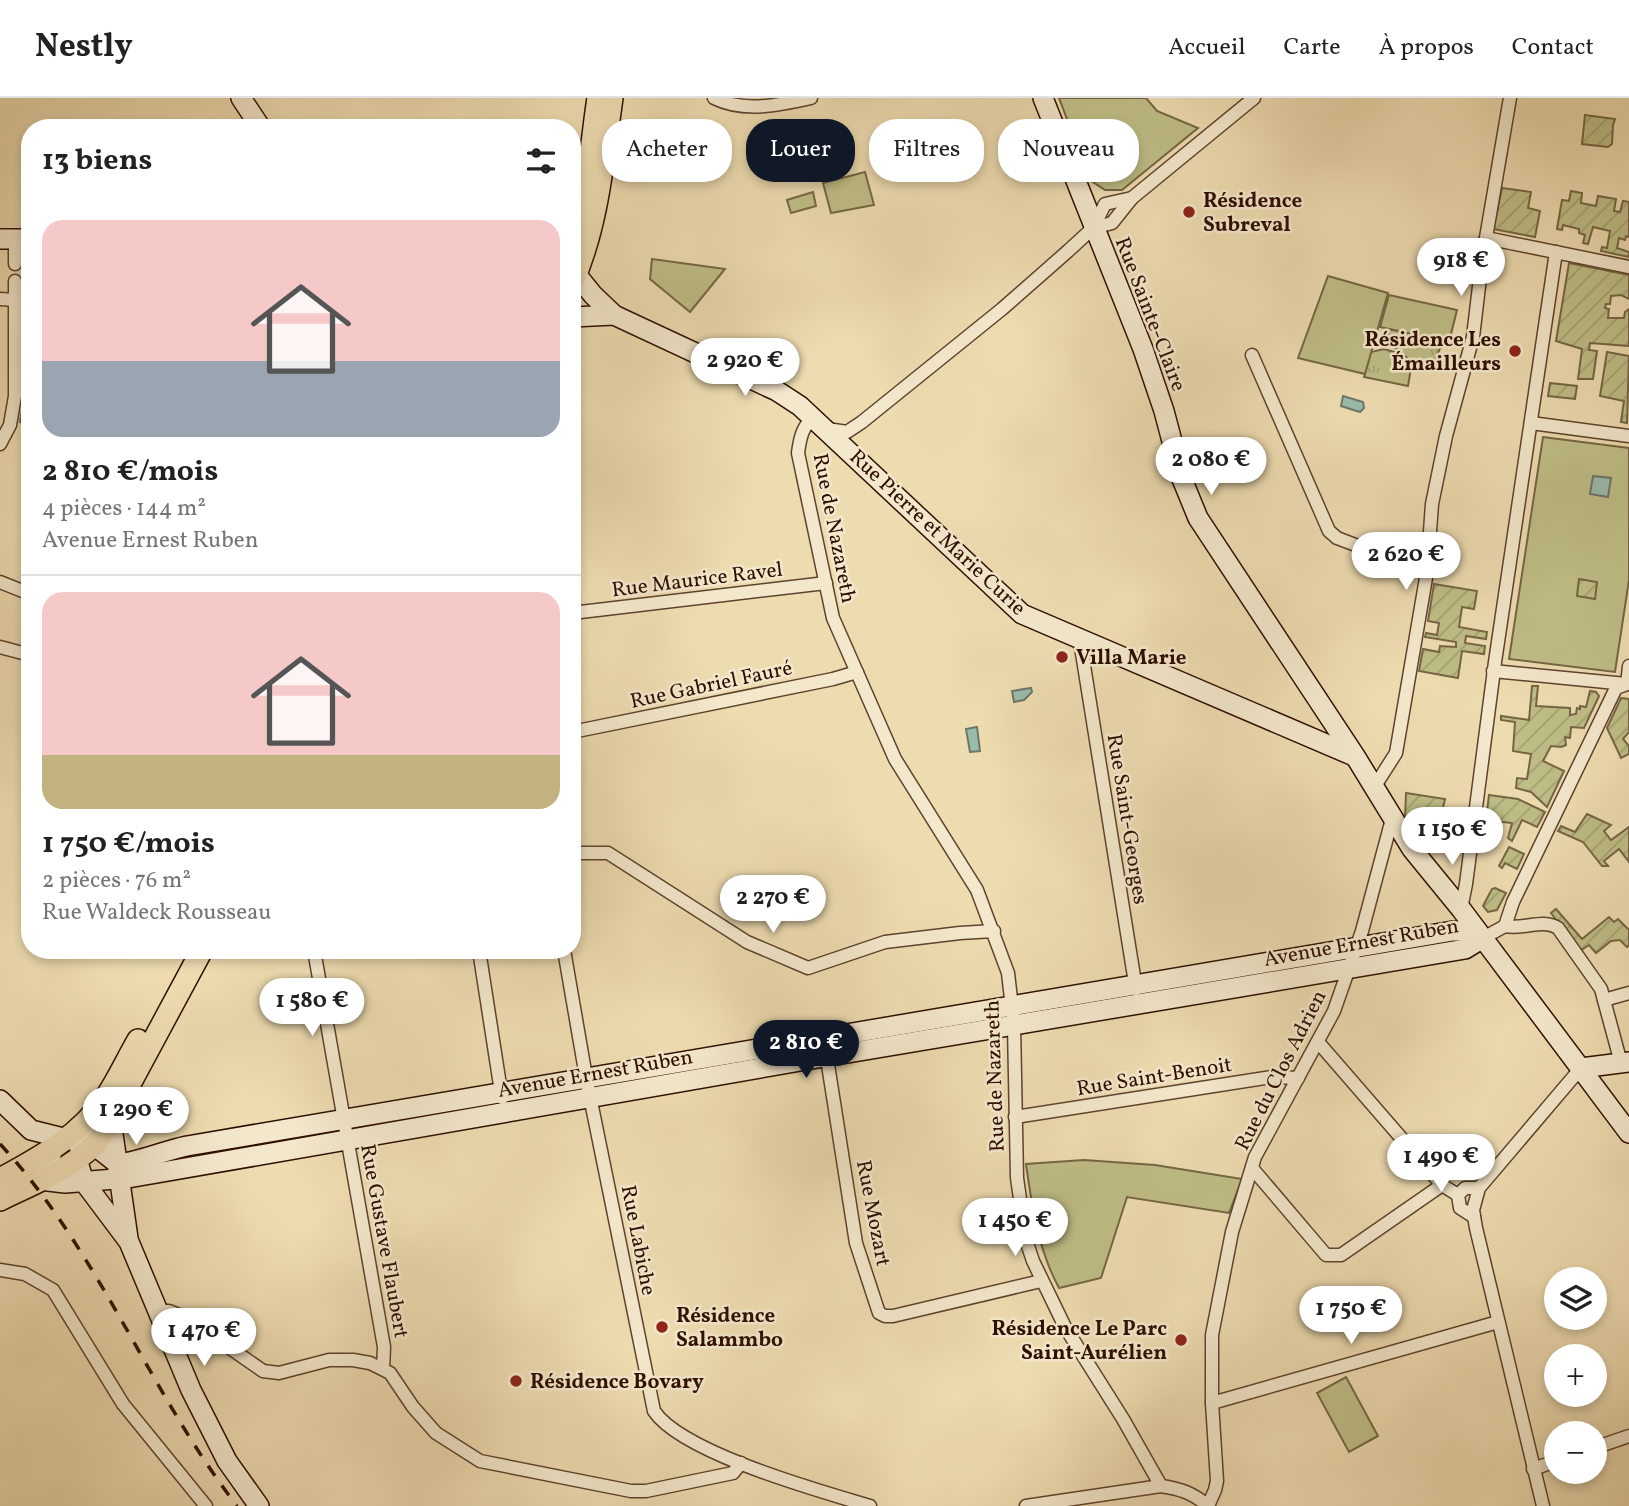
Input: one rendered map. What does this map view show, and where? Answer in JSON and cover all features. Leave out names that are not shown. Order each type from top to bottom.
[{"type":"main road","points":[[581,203],[609,100]]},
{"type":"main road","points":[[581,263],[605,159],[609,100]]},
{"type":"main road","points":[[71,1145],[84,1123],[106,1098],[184,959]]},
{"type":"main road","points":[[0,1200],[71,1145],[111,1120],[197,959]]},
{"type":"main road","points":[[0,1179],[38,1170]]},
{"type":"street","points":[[242,98],[255,119]]},
{"type":"street","points":[[714,98],[727,105],[742,107],[811,98]]},
{"type":"street","name":"Rue Sainte-Claire","points":[[1043,98],[1143,349],[1164,411],[1182,479],[1198,518],[1355,756],[1412,849],[1461,909],[1629,1133]]},
{"type":"street","points":[[820,423],[847,432],[862,422],[1002,309],[1093,228],[1105,204],[1132,198],[1254,98]]},
{"type":"street","points":[[1373,789],[1396,753],[1427,572],[1436,483],[1473,337],[1486,238],[1510,98]]},
{"type":"street","points":[[1486,238],[1629,267]]},
{"type":"street","points":[[15,239],[15,264]]},
{"type":"street","points":[[1461,909],[1493,671],[1556,252]]},
{"type":"street","points":[[0,444],[10,425],[15,396],[15,281]]},
{"type":"street","name":"Rue Pierre et Marie Curie","points":[[581,284],[614,315],[777,391],[820,423],[1022,614],[1355,756]]},
{"type":"street","points":[[0,299],[21,300]]},
{"type":"street","name":"Rue Pierre et Marie Curie","points":[[581,317],[614,315]]},
{"type":"street","points":[[1252,355],[1329,531],[1337,538],[1427,572]]},
{"type":"street","name":"Rue de Nazareth","points":[[820,423],[805,425],[798,453],[833,618],[895,759],[977,890],[1008,973],[1013,1016],[1015,1117],[1021,1212],[1026,1240],[1041,1281],[1071,1338],[1161,1486]]},
{"type":"street","points":[[1531,423],[1629,436]]},
{"type":"street","points":[[0,582],[21,590]]},
{"type":"street","name":"Rue Maurice Ravel","points":[[581,612],[826,583]]},
{"type":"street","name":"Rue Saint-Georges","points":[[1084,641],[1081,647],[1138,995]]},
{"type":"street","points":[[0,647],[21,653]]},
{"type":"street","points":[[1628,684],[1629,666]]},
{"type":"street","points":[[1493,671],[1628,684]]},
{"type":"street","name":"Rue Gabriel Fauré","points":[[581,730],[820,682],[857,672]]},
{"type":"street","points":[[1506,926],[1513,902],[1616,688],[1628,684]]},
{"type":"street","name":"Rue du Clos Adrien","points":[[1208,1506],[1216,1490],[1217,1481],[1212,1403],[1212,1335],[1232,1232],[1252,1168],[1284,1101],[1334,1011],[1366,918],[1392,819]]},
{"type":"street","points":[[581,853],[608,853],[747,942],[808,968],[885,942],[994,931]]},
{"type":"street","points":[[1483,939],[1506,926],[1549,923],[1558,928],[1601,989],[1625,1063],[1581,1068],[1479,1188],[1474,1201],[1474,1217],[1543,1506]]},
{"type":"street","name":"Avenue Ernest Ruben","points":[[1138,995],[1355,948],[1453,931],[1461,930],[1483,939]]},
{"type":"street","name":"Avenue Ernest Ruben","points":[[38,1170],[65,1183],[84,1182],[161,1152],[183,1147],[501,1091],[586,1077],[825,1047],[1138,995],[1350,968],[1465,949],[1483,939]]},
{"type":"street","name":"Rue Gustave Flaubert","points":[[316,959],[384,1347],[383,1369]]},
{"type":"street","points":[[480,959],[503,1112]]},
{"type":"street","name":"Rue Labiche","points":[[566,959],[586,1077],[654,1412],[664,1424],[713,1452],[741,1463]]},
{"type":"street","points":[[1604,1000],[1629,993]]},
{"type":"street","points":[[1318,1042],[1442,1185],[1458,1195],[1460,1208],[1474,1217]]},
{"type":"street","name":"Avenue Ernest Ruben","points":[[118,1171],[348,1140],[590,1097],[825,1047]]},
{"type":"street","name":"Rue Mozart","points":[[825,1047],[856,1243],[879,1313],[893,1316],[1041,1281]]},
{"type":"street","name":"Rue Saint-Benoit","points":[[1015,1117],[1272,1077],[1298,1078]]},
{"type":"street","points":[[0,1100],[31,1130],[71,1145],[118,1171]]},
{"type":"street","points":[[111,1120],[129,1242],[191,1390],[227,1461],[259,1506]]},
{"type":"street","points":[[31,1130],[38,1170]]},
{"type":"street","points":[[71,1145],[84,1182],[129,1242]]},
{"type":"street","points":[[1252,1168],[1326,1255],[1335,1257],[1442,1185]]},
{"type":"street","points":[[1458,1195],[1465,1188],[1479,1188]]},
{"type":"street","points":[[0,1269],[25,1274],[53,1290],[123,1404],[206,1506]]},
{"type":"street","points":[[158,1311],[169,1311],[187,1318],[263,1371],[279,1373],[329,1360],[353,1360],[383,1369],[390,1373],[413,1407],[436,1433],[480,1461],[589,1483],[646,1491],[733,1473],[741,1463],[798,1485],[870,1506]]},
{"type":"street","points":[[1212,1403],[1499,1322]]},
{"type":"street","points":[[1607,1444],[1629,1436]]},
{"type":"street","points":[[1533,1469],[1544,1465]]},
{"type":"street","points":[[1026,1506],[1161,1486],[1183,1489],[1208,1506]]},
{"type":"green space","points":[[1059,98],[1146,98],[1157,111],[1198,128],[1139,176],[1139,119],[1067,119]]},
{"type":"green space","points":[[1585,115],[1615,119],[1612,144],[1608,147],[1582,144]]},
{"type":"green space","points":[[865,172],[874,205],[831,213],[823,183],[855,182],[855,175]]},
{"type":"green space","points":[[1093,182],[1132,182],[1122,190],[1105,190]]},
{"type":"green space","points":[[1502,188],[1531,192],[1528,208],[1540,211],[1535,237],[1493,229]]},
{"type":"green space","points":[[1571,191],[1582,193],[1581,203],[1596,206],[1598,196],[1616,199],[1614,211],[1620,212],[1623,201],[1629,202],[1629,237],[1626,236],[1625,240],[1619,238],[1617,248],[1629,252],[1629,257],[1601,251],[1602,247],[1607,248],[1610,231],[1593,227],[1588,244],[1583,243],[1585,235],[1579,233],[1579,229],[1563,225],[1562,230],[1557,229],[1562,200],[1569,201]]},
{"type":"green space","points":[[813,192],[816,206],[791,213],[787,200]]},
{"type":"green space","points":[[652,259],[725,269],[690,312],[650,279]]},
{"type":"green space","points":[[1569,263],[1629,275],[1629,299],[1621,295],[1611,296],[1610,304],[1606,304],[1605,308],[1609,309],[1608,318],[1624,318],[1629,309],[1629,346],[1590,343],[1589,350],[1597,351],[1593,379],[1578,379],[1582,349],[1556,341]]},
{"type":"green space","points":[[1328,276],[1388,293],[1365,374],[1298,358]]},
{"type":"green space","points":[[1389,295],[1457,310],[1449,342],[1380,327]]},
{"type":"green space","points":[[1389,329],[1443,341],[1432,368],[1415,365],[1386,343]]},
{"type":"green space","points":[[1384,349],[1394,352],[1411,368],[1408,386],[1364,377],[1371,352]]},
{"type":"green space","points":[[1607,352],[1629,356],[1627,423],[1621,422],[1624,401],[1600,396]]},
{"type":"green space","points":[[1550,383],[1577,386],[1575,399],[1548,396]]},
{"type":"green space","points":[[1543,437],[1629,448],[1629,580],[1615,672],[1509,659]]},
{"type":"green space","points":[[1579,579],[1597,582],[1595,599],[1577,596]]},
{"type":"green space","points":[[1434,584],[1477,591],[1474,609],[1462,607],[1459,627],[1487,632],[1486,639],[1466,636],[1465,643],[1485,646],[1484,654],[1462,651],[1458,678],[1419,671],[1423,649],[1439,652],[1440,646],[1456,647],[1456,642],[1425,637],[1426,633],[1437,635],[1439,623],[1428,621]]},
{"type":"green space","points":[[1532,686],[1538,686],[1536,706],[1570,708],[1570,715],[1576,714],[1580,706],[1586,707],[1590,691],[1599,696],[1584,728],[1571,727],[1570,738],[1565,737],[1566,745],[1551,746],[1543,761],[1564,771],[1547,807],[1531,792],[1516,788],[1517,778],[1527,779],[1531,754],[1513,751],[1515,722],[1501,720],[1501,716],[1529,720]]},
{"type":"green space","points":[[1621,698],[1629,699],[1629,732],[1623,739],[1629,746],[1629,754],[1621,758],[1607,728]]},
{"type":"green space","points":[[1406,793],[1445,799],[1436,838],[1414,835],[1405,818]]},
{"type":"green space","points":[[1489,795],[1518,799],[1545,812],[1537,827],[1522,820],[1512,841],[1508,838],[1512,823],[1486,820]]},
{"type":"green space","points":[[1587,814],[1611,825],[1604,831],[1611,840],[1629,827],[1629,862],[1619,849],[1604,861],[1608,866],[1602,866],[1583,842],[1558,831],[1561,826],[1575,832]]},
{"type":"green space","points":[[1509,847],[1524,854],[1517,869],[1505,863],[1502,868],[1499,866]]},
{"type":"green space","points":[[1495,888],[1506,893],[1497,910],[1488,912],[1483,906]]},
{"type":"green space","points":[[1556,909],[1582,939],[1609,917],[1614,922],[1618,919],[1629,930],[1629,945],[1627,947],[1620,940],[1611,941],[1596,953],[1589,945],[1580,951],[1551,913]]},
{"type":"green space","points":[[1084,1160],[1155,1165],[1242,1179],[1229,1213],[1127,1197],[1101,1278],[1059,1288],[1041,1243],[1026,1164]]},
{"type":"green space","points":[[1346,1377],[1378,1436],[1349,1452],[1317,1393]]},
{"type":"shaded area","points":[[1343,396],[1363,402],[1364,408],[1360,412],[1341,406]]},
{"type":"shaded area","points":[[1593,476],[1611,478],[1608,497],[1590,494]]},
{"type":"shaded area","points":[[1031,688],[1032,692],[1024,700],[1014,702],[1012,691]]},
{"type":"shaded area","points":[[977,727],[980,751],[970,752],[966,729]]},
{"type":"railway","points":[[0,1144],[35,1186],[66,1230],[177,1416],[237,1506]]},
{"type":"place","name":"Résidence Subreval","points":[[1189,212]]},
{"type":"place","name":"Résidence Les Émailleurs","points":[[1515,351]]},
{"type":"place","name":"Villa Marie","points":[[1062,657]]},
{"type":"place","name":"Résidence Salammbo","points":[[662,1327]]},
{"type":"place","name":"Résidence Le Parc Saint-Aurélien","points":[[1181,1340]]},
{"type":"place","name":"Résidence Bovary","points":[[516,1381]]}]
